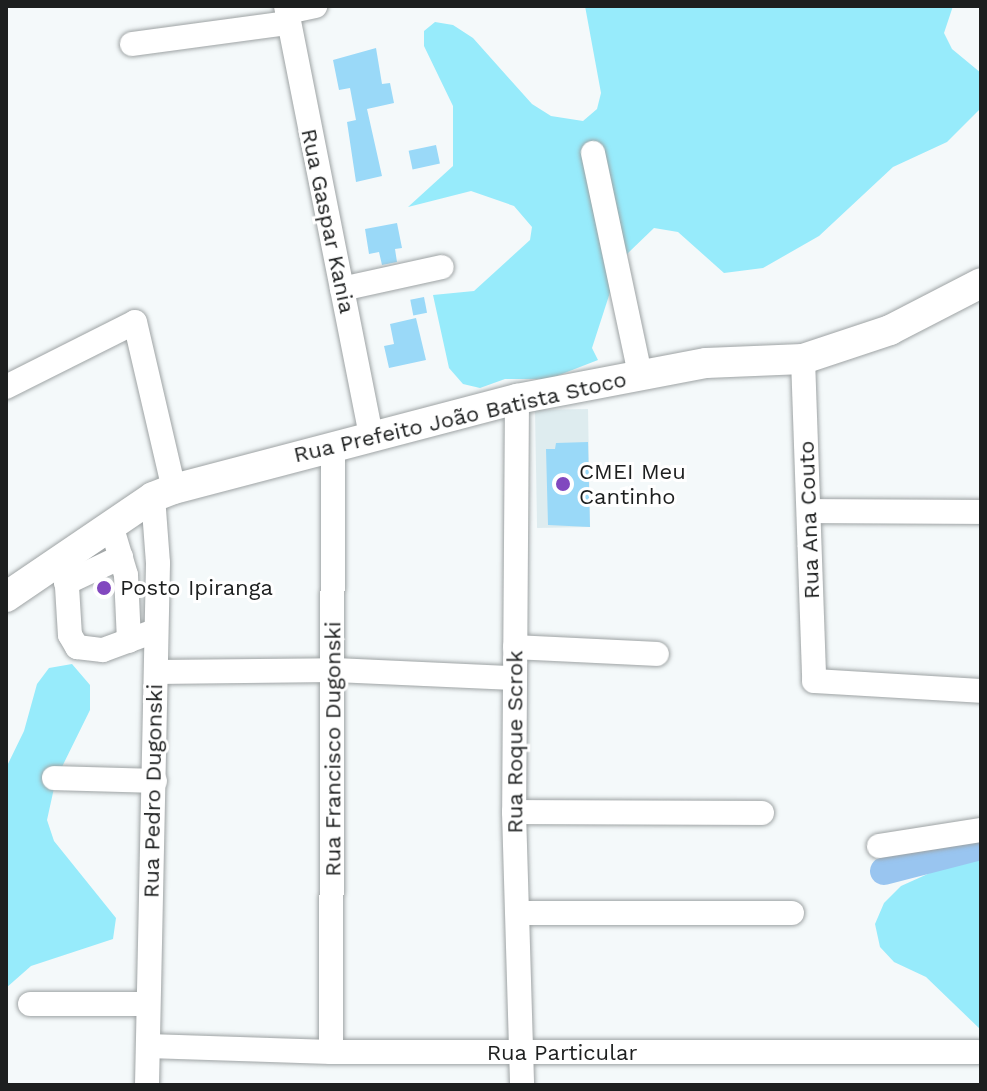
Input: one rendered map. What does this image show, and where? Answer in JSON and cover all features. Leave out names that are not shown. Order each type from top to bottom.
[{"type":"main road","name":"Rua Prefeito João Batista Stoco","points":[[6,597],[66,568],[111,525],[163,493],[517,399],[706,363],[803,359],[861,343],[981,283]]},
{"type":"street","points":[[132,44],[315,6]]},
{"type":"street","name":"Rua Gaspar Kania","points":[[287,13],[371,436]]},
{"type":"street","points":[[593,153],[640,374]]},
{"type":"street","points":[[342,289],[442,267]]},
{"type":"street","name":"Rua Pedro Dugonski","points":[[6,387],[135,322],[163,493],[155,631],[155,781],[147,1085]]},
{"type":"street","name":"Rua Ana Couto","points":[[803,359],[814,681],[981,691]]},
{"type":"street","name":"Rua Roque Scrok","points":[[517,399],[514,812],[520,913],[522,1085]]},
{"type":"street","name":"Rua Francisco Dugonski","points":[[331,1052],[335,670],[333,447]]},
{"type":"street","points":[[809,511],[981,512]]},
{"type":"street","points":[[111,525],[124,566],[129,641]]},
{"type":"street","points":[[155,631],[103,650],[77,647],[70,635],[66,568],[158,563]]},
{"type":"street","points":[[515,647],[657,654]]},
{"type":"street","points":[[156,672],[335,670],[514,678]]},
{"type":"street","points":[[54,778],[155,781]]},
{"type":"street","points":[[514,812],[762,813]]},
{"type":"street","points":[[879,846],[981,830]]},
{"type":"street","points":[[520,913],[792,913]]},
{"type":"street","points":[[30,1004],[148,1004]]},
{"type":"street","name":"Rua Particular","points":[[148,1046],[522,1054],[978,1052]]},
{"type":"shaded area","points":[[585,6],[953,6],[944,33],[952,49],[981,73],[981,108],[947,142],[893,167],[819,236],[763,268],[724,273],[678,232],[654,228],[628,253],[615,277],[592,348],[598,360],[549,379],[505,379],[480,388],[463,384],[449,368],[433,295],[474,291],[530,240],[532,227],[514,206],[471,191],[408,207],[453,166],[453,106],[424,46],[424,31],[435,22],[453,25],[473,38],[532,104],[551,116],[583,121],[597,109],[601,93]]},
{"type":"shaded area","name":"CMEI Meu Cantinho","points":[[588,409],[590,527],[537,528],[535,410]]},
{"type":"shaded area","points":[[72,664],[90,685],[90,710],[56,779],[47,820],[54,841],[116,918],[113,939],[31,966],[6,988],[6,768],[24,731],[37,684],[49,668]]},
{"type":"shaded area","points":[[981,850],[981,1030],[926,977],[894,962],[880,947],[875,924],[884,903],[901,886]]},
{"type":"building","points":[[376,48],[382,84],[390,83],[394,103],[367,109],[382,176],[356,182],[347,122],[356,120],[350,88],[339,90],[333,60]]},
{"type":"building","points":[[436,145],[440,164],[413,169],[409,151]]},
{"type":"building","points":[[397,223],[402,248],[395,249],[397,262],[382,265],[379,252],[369,254],[365,229]]},
{"type":"building","points":[[424,297],[427,313],[413,315],[410,300]]},
{"type":"building","points":[[416,318],[426,360],[389,368],[384,346],[394,344],[390,324]]},
{"type":"building","points":[[588,442],[590,527],[548,525],[546,449],[555,449],[556,443]]},
{"type":"waterway","points":[[884,871],[981,846]]},
{"type":"place","name":"CMEI Meu Cantinho","points":[[563,484]]},
{"type":"place","name":"Posto Ipiranga","points":[[104,588]]}]
